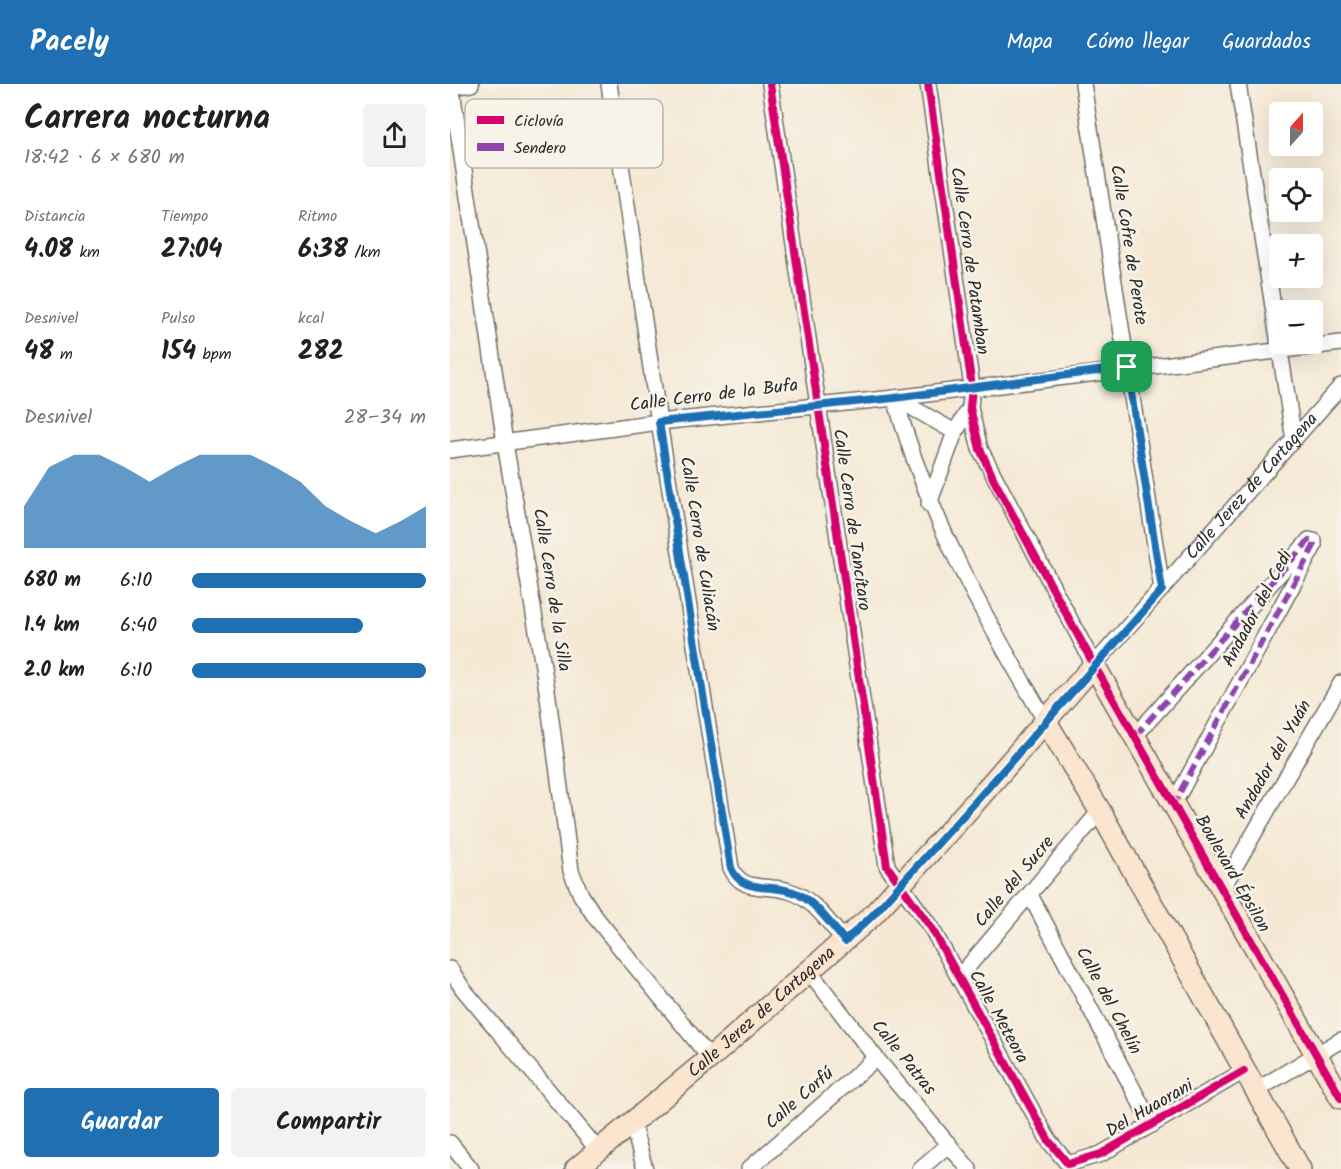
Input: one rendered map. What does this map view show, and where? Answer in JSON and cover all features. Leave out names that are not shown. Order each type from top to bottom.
[{"type":"street","points":[[451,86],[471,84]]},
{"type":"street","name":"Calle Cerro de Culiacán","points":[[609,84],[611,99]]},
{"type":"street","name":"Calle Cerro de Tancítaro","points":[[770,84],[884,850],[887,866],[900,885]]},
{"type":"street","name":"Calle Cerro de Patamban","points":[[928,84],[972,387],[970,408],[980,449],[994,480],[1094,665]]},
{"type":"street","name":"Calle Cofre de Perote","points":[[1083,84],[1162,590]]},
{"type":"street","points":[[1238,84],[1271,300]]},
{"type":"street","name":"Calle Cerro de la Silla","points":[[451,86],[506,443],[546,679],[571,871],[581,895],[596,918],[710,1058]]},
{"type":"street","name":"Calle Cerro de Culiacán","points":[[621,168],[659,422],[731,868],[734,876],[744,884],[798,894],[813,906],[845,941]]},
{"type":"street","name":"Calle Cerro de la Bufa","points":[[1323,346],[1341,343]]},
{"type":"street","name":"Calle Cerro de la Bufa","points":[[450,450],[819,403],[894,398],[1127,367],[1269,353]]},
{"type":"street","points":[[1279,354],[1294,440]]},
{"type":"street","name":"Calle Jerez de Cartagena","points":[[576,1169],[710,1058],[845,941],[900,885],[1341,386]]},
{"type":"street","points":[[894,398],[955,432]]},
{"type":"street","points":[[894,398],[909,450],[929,504],[964,578],[1100,811],[1300,1169]]},
{"type":"street","points":[[929,504],[955,432],[970,408]]},
{"type":"street","name":"Andador del Cedi","points":[[1135,736],[1309,540],[1314,541],[1314,546],[1244,678],[1174,803]]},
{"type":"street","name":"Boulevard Épsilon","points":[[1094,665],[1223,887],[1341,1098]]},
{"type":"street","name":"Andador del Yuán","points":[[1223,887],[1341,683]]},
{"type":"street","name":"Calle del Sucre","points":[[959,977],[1100,811]]},
{"type":"street","name":"Calle Meteora","points":[[900,885],[932,929],[1049,1141],[1068,1164]]},
{"type":"street","name":"Calle del Chelín","points":[[1029,895],[1152,1125]]},
{"type":"street","points":[[450,969],[599,1152]]},
{"type":"street","name":"Calle Patras","points":[[808,971],[876,1058],[969,1169]]},
{"type":"street","points":[[1255,1090],[1341,1040]]},
{"type":"street","name":"Calle Corfú","points":[[749,1169],[876,1058]]},
{"type":"street","name":"Del Huaorani","points":[[1068,1164],[1101,1154],[1244,1071]]},
{"type":"street","points":[[632,1123],[645,1169]]},
{"type":"street","points":[[450,1143],[471,1169]]},
{"type":"street","points":[[920,1169],[949,1144]]},
{"type":"marked path","points":[[1135,736],[1309,540],[1314,541],[1314,546],[1174,803]]},
{"type":"cycle path","points":[[770,84],[887,866],[932,929],[1049,1141],[1068,1164],[1101,1154],[1244,1071]]},
{"type":"cycle path","points":[[928,84],[972,387],[970,408],[980,449],[994,480],[1094,665],[1341,1098]]},
{"type":"route","points":[[1127,367],[1162,590],[1045,720],[977,800],[873,915],[845,941],[808,901],[798,894],[786,890],[755,887],[739,881],[731,868],[659,422],[819,403],[894,398],[1127,367]]}]
